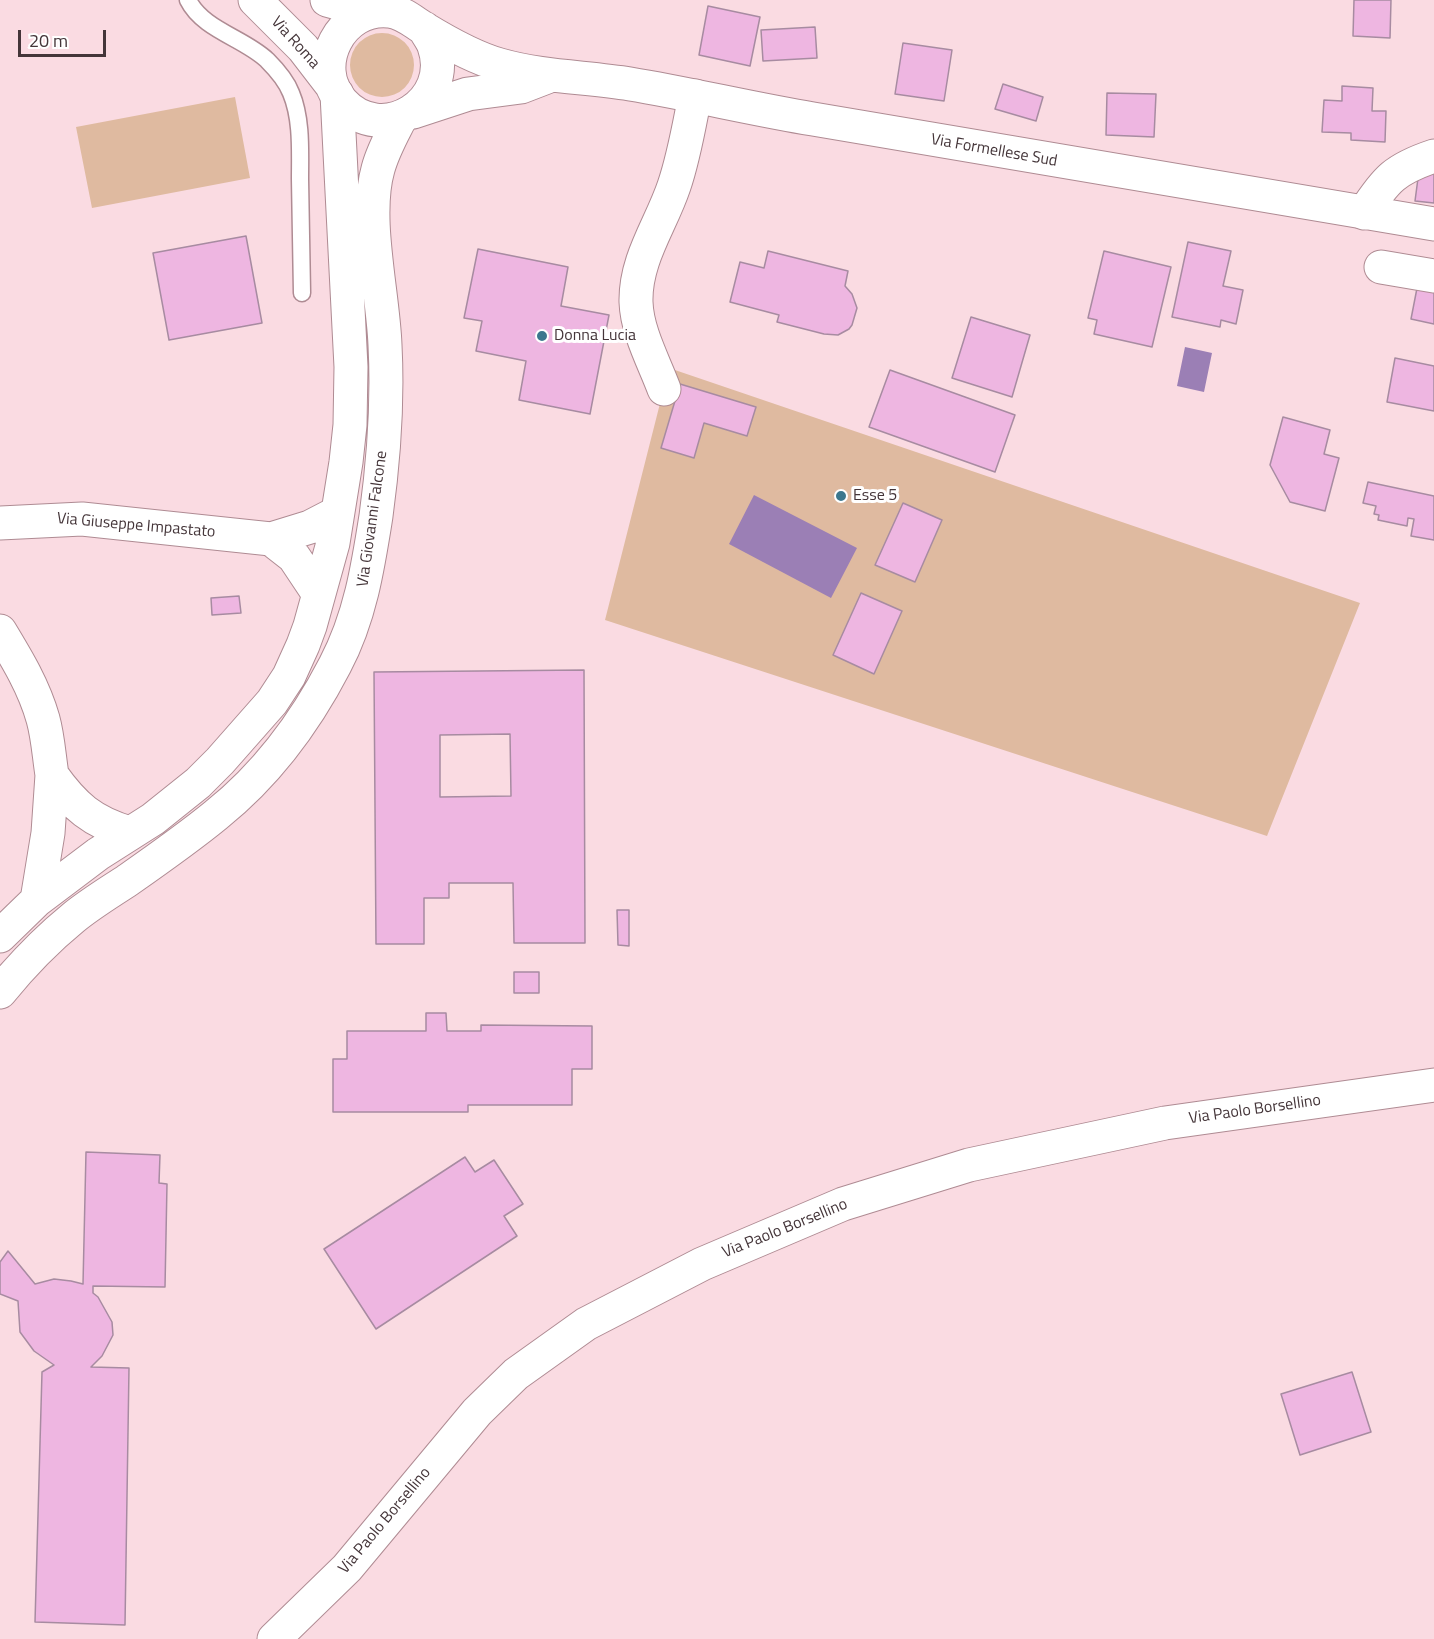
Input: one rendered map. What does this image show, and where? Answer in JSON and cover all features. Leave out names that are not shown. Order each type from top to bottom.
[{"type":"street","name":"Via Roma","points":[[255,0],[303,48],[335,91]]},
{"type":"street","points":[[327,0],[371,12]]},
{"type":"street","points":[[390,11],[408,17],[424,28],[434,44],[438,63],[437,72],[427,99],[407,114],[395,119],[376,120],[358,115],[343,103],[335,91],[328,68],[331,50],[340,32],[353,19],[371,12],[390,11]]},
{"type":"street","name":"Via Formellese Sud","points":[[424,28],[453,45],[498,65],[554,75],[626,83],[757,110],[1434,224]]},
{"type":"street","name":"Via Formellese Sud","points":[[407,114],[468,93],[521,87],[554,75]]},
{"type":"street","name":"Via Giovanni Falcone","points":[[0,936],[37,900],[98,854],[153,819],[198,783],[272,702],[289,676],[303,645],[327,567],[346,462],[351,395],[335,91]]},
{"type":"street","points":[[664,389],[639,320],[637,290],[644,257],[674,186],[695,96]]},
{"type":"street","name":"Via Giovanni Falcone","points":[[0,992],[34,954],[75,916],[160,858],[217,814],[258,775],[279,751],[311,705],[347,640],[369,565],[384,452],[387,378],[374,221],[374,191],[380,161],[407,114]]},
{"type":"street","points":[[1364,213],[1392,175],[1415,162],[1434,156]]},
{"type":"street","points":[[1381,267],[1434,276]]},
{"type":"street","points":[[271,539],[310,527],[337,513]]},
{"type":"street","name":"Via Giuseppe Impastato","points":[[0,522],[82,519],[271,539]]},
{"type":"street","points":[[271,539],[294,557],[318,593]]},
{"type":"street","points":[[0,631],[26,676],[38,704],[48,741],[52,775],[48,833],[37,900]]},
{"type":"street","points":[[52,775],[70,800],[95,820],[130,833]]},
{"type":"street","name":"Via Paolo Borsellino","points":[[274,1639],[347,1568],[477,1412],[516,1374],[586,1324],[702,1264],[843,1204],[969,1165],[1165,1123],[1434,1085]]},
{"type":"lane","points":[[188,0],[207,21],[261,54],[284,78],[292,94],[298,123],[300,154],[302,293]]},
{"type":"shaded area","points":[[382,33],[405,42],[414,65],[405,88],[382,97],[359,88],[350,65],[359,42]]},
{"type":"shaded area","points":[[235,97],[250,178],[92,208],[76,127]]},
{"type":"shaded area","points":[[1185,347],[1212,353],[1204,392],[1177,386]]},
{"type":"shaded area","name":"Esse 5","points":[[669,368],[1360,603],[1267,836],[605,620]]},
{"type":"shaded area","points":[[754,495],[857,548],[831,598],[729,544]]},
{"type":"building","points":[[1354,0],[1391,0],[1390,38],[1353,36]]},
{"type":"building","points":[[708,6],[760,17],[750,66],[699,55]]},
{"type":"building","points":[[815,27],[817,58],[763,61],[761,30]]},
{"type":"building","points":[[903,43],[952,50],[944,101],[895,94]]},
{"type":"building","points":[[1003,84],[1043,97],[1036,121],[995,109]]},
{"type":"building","points":[[1342,86],[1373,88],[1372,111],[1386,111],[1385,142],[1351,140],[1351,133],[1322,132],[1324,100],[1342,101]]},
{"type":"building","points":[[1107,93],[1156,94],[1154,137],[1106,135]]},
{"type":"building","points":[[1420,163],[1434,165],[1434,203],[1415,201]]},
{"type":"building","points":[[246,236],[262,323],[169,340],[153,253]]},
{"type":"building","points":[[1188,242],[1231,251],[1223,286],[1243,290],[1236,324],[1221,320],[1220,327],[1172,317]]},
{"type":"building","name":"Donna Lucia","points":[[478,249],[568,267],[561,306],[609,315],[590,414],[519,400],[526,361],[476,351],[482,321],[464,318]]},
{"type":"building","points":[[768,251],[848,271],[845,286],[852,294],[857,308],[849,329],[838,335],[824,334],[777,322],[779,315],[730,302],[740,262],[764,268]]},
{"type":"building","points":[[1104,251],[1171,267],[1152,347],[1094,334],[1097,320],[1088,318]]},
{"type":"building","points":[[1418,283],[1434,286],[1434,324],[1411,319]]},
{"type":"building","points":[[971,317],[1030,335],[1012,397],[952,378]]},
{"type":"building","points":[[1395,358],[1434,366],[1434,411],[1387,402]]},
{"type":"building","points":[[890,370],[1015,415],[995,472],[869,427]]},
{"type":"building","points":[[680,384],[756,407],[747,436],[704,423],[694,458],[661,448]]},
{"type":"building","points":[[1283,417],[1330,430],[1324,454],[1339,458],[1325,511],[1290,502],[1270,465]]},
{"type":"building","points":[[1368,482],[1434,496],[1434,540],[1411,536],[1414,519],[1408,518],[1407,526],[1378,520],[1379,515],[1374,514],[1376,506],[1363,503]]},
{"type":"building","points":[[903,503],[942,520],[915,582],[875,565]]},
{"type":"building","points":[[861,593],[902,611],[874,674],[833,655]]},
{"type":"building","points":[[239,596],[241,613],[212,615],[211,598]]},
{"type":"building","points":[[584,670],[585,943],[514,943],[513,883],[449,883],[449,898],[424,898],[424,944],[376,944],[374,672]],"holes":[[[510,734],[511,796],[440,797],[440,735]]]},
{"type":"building","points":[[617,910],[629,910],[629,946],[618,945]]},
{"type":"building","points":[[514,972],[539,972],[539,993],[514,993]]},
{"type":"building","points":[[426,1013],[446,1013],[447,1031],[481,1031],[481,1025],[592,1026],[592,1069],[572,1069],[572,1105],[468,1105],[468,1112],[333,1112],[333,1059],[347,1059],[347,1031],[426,1031]]},
{"type":"building","points":[[86,1152],[160,1155],[159,1183],[167,1184],[165,1287],[93,1286],[93,1293],[98,1297],[112,1322],[113,1335],[102,1356],[91,1367],[129,1368],[125,1625],[35,1622],[42,1372],[54,1365],[34,1351],[20,1332],[18,1301],[0,1294],[0,1262],[8,1251],[35,1284],[54,1279],[83,1284]]},
{"type":"building","points":[[465,1157],[475,1172],[494,1160],[523,1204],[504,1216],[517,1236],[376,1329],[324,1249]]},
{"type":"building","points":[[1352,1372],[1371,1432],[1300,1455],[1281,1394]]},
{"type":"place","name":"Donna Lucia","points":[[542,336]]},
{"type":"place","name":"Esse 5","points":[[841,496]]}]
